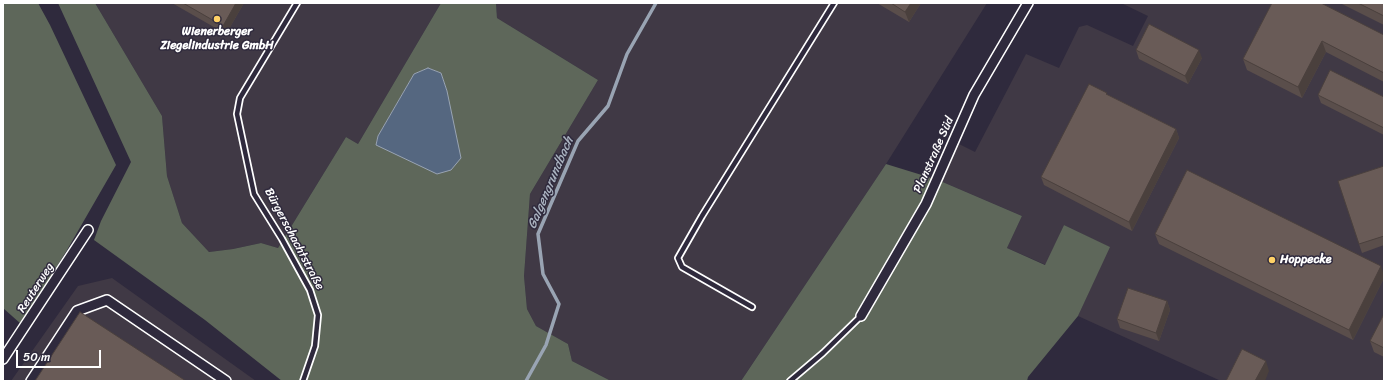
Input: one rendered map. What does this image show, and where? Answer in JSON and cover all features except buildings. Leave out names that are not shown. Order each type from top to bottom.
[{"type":"street","name":"Planstraße Süd","points":[[861,316],[926,204],[974,95],[1028,3]]},
{"type":"street","name":"Reuterweg","points":[[3,359],[88,230]]},
{"type":"street","points":[[31,381],[77,311],[107,300],[226,381]]},
{"type":"lane","name":"Bürgerschachtstraße","points":[[297,3],[240,98],[237,114],[254,194],[282,239],[310,290],[318,315],[315,346],[303,381]]},
{"type":"lane","points":[[752,307],[682,267],[678,258],[702,216],[834,3]]},
{"type":"lane","points":[[790,381],[824,353],[861,316]]},
{"type":"shaded area","name":"Wienerberger Ziegelindustrie GmbH","points":[[95,3],[441,3],[358,144],[346,137],[278,248],[261,243],[209,252],[182,223],[167,176],[162,116]]},
{"type":"shaded area","points":[[496,3],[987,3],[886,164],[741,381],[611,381],[572,361],[568,344],[536,326],[527,309],[524,276],[530,194],[598,80],[497,18]]},
{"type":"shaded area","points":[[1121,3],[1384,3],[1384,381],[1221,381],[1078,316],[1109,247],[1064,225],[1046,265],[1007,248],[1022,216],[938,180],[959,144],[975,152],[1026,54],[1059,68],[1079,27],[1087,25],[1133,46],[1148,16]]},
{"type":"shaded area","points":[[112,278],[256,381],[11,381],[78,286]]},
{"type":"green space","points":[[3,3],[38,3],[50,25],[116,165],[67,250],[21,324],[3,308]]},
{"type":"green space","points":[[58,3],[95,3],[162,116],[167,176],[182,223],[209,252],[261,243],[278,248],[346,137],[358,144],[441,3],[496,3],[497,18],[598,80],[530,194],[524,276],[527,309],[536,326],[568,344],[572,361],[611,381],[282,381],[205,320],[94,240],[101,221],[131,162]],"holes":[[[428,68],[441,73],[447,91],[376,144],[378,136],[414,74]]]},
{"type":"green space","points":[[886,164],[938,180],[1022,216],[1007,248],[1045,265],[1064,225],[1110,247],[1078,316],[1028,377],[1027,381],[741,381]]},
{"type":"water","points":[[428,68],[441,73],[447,91],[461,158],[451,170],[437,174],[376,145],[378,136],[414,74]]},
{"type":"waterway","name":"Galgengrundbach","points":[[526,381],[546,345],[559,304],[543,274],[538,234],[578,141],[608,106],[627,54],[656,3]]},
{"type":"place","name":"Wienerberger Ziegelindustrie GmbH","points":[[217,19]]},
{"type":"place","name":"Hoppecke","points":[[1272,260]]}]
